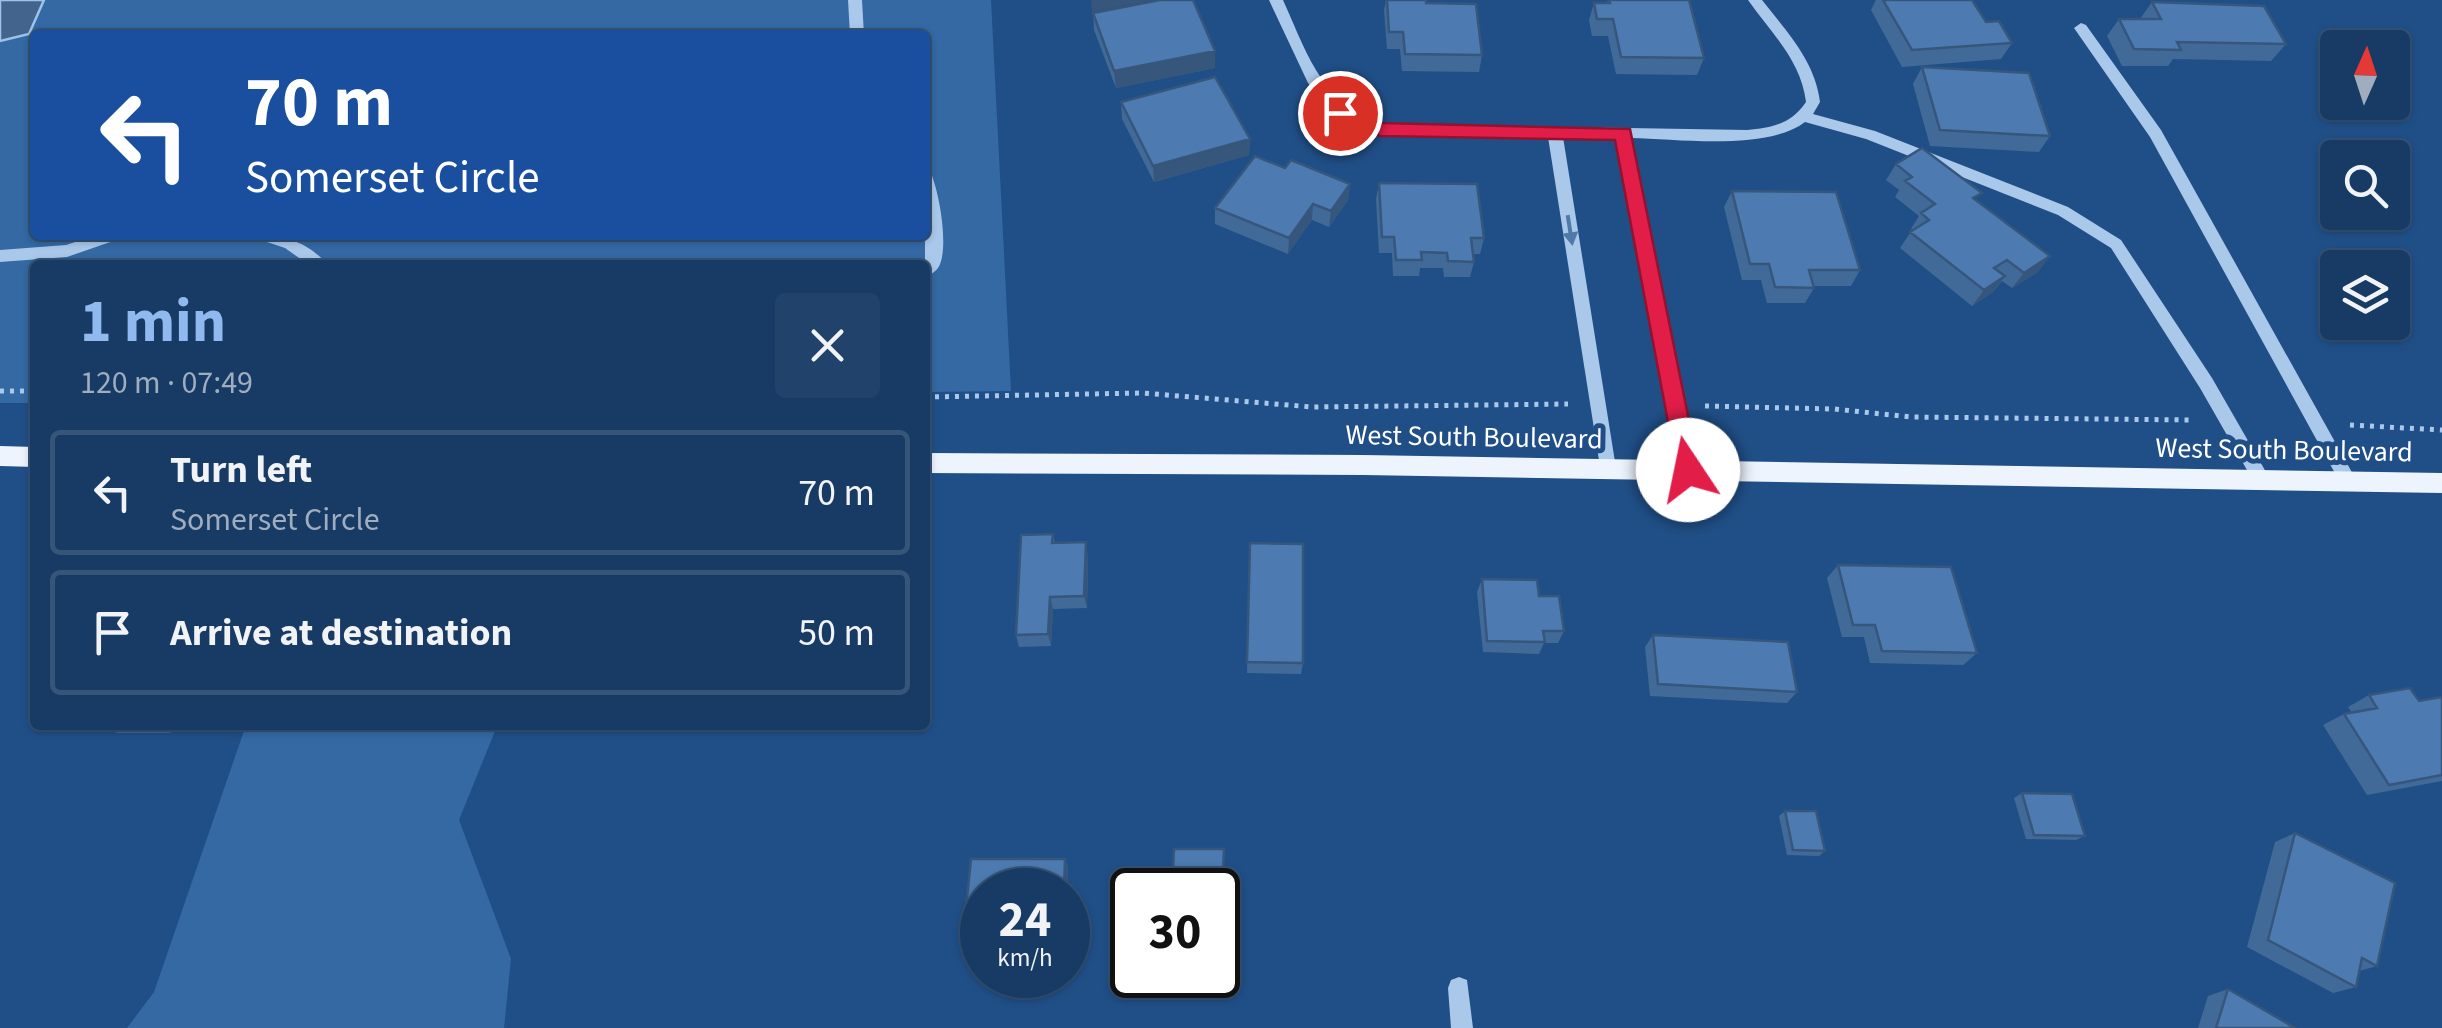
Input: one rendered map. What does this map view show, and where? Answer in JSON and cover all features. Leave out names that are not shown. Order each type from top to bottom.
[{"type":"main road","points":[[0,456],[30,457]]},
{"type":"main road","name":"West South Boulevard","points":[[930,463],[1607,468],[2442,483]]},
{"type":"street","points":[[854,0],[856,30]]},
{"type":"street","points":[[1276,0],[1320,94],[1358,123],[1380,129],[1747,136],[1773,132],[1804,117],[1813,102],[1810,79],[1755,0]]},
{"type":"street","points":[[2081,28],[2156,134],[2348,481]]},
{"type":"street","points":[[1804,117],[1870,135],[2091,225],[2116,244],[2228,420],[2260,479]]},
{"type":"street","points":[[1556,134],[1607,468]]},
{"type":"street","points":[[1624,134],[1688,470]]},
{"type":"street","points":[[930,186],[934,226],[934,263],[930,267]]},
{"type":"street","points":[[0,256],[67,251],[99,240]]},
{"type":"street","points":[[278,240],[313,260]]},
{"type":"street","points":[[1459,988],[1462,1028]]},
{"type":"path","points":[[0,390],[30,391]]},
{"type":"path","points":[[930,397],[1142,393],[1312,407],[1598,405]]},
{"type":"path","points":[[1676,406],[1834,409],[1911,418],[2228,420]]},
{"type":"path","points":[[2318,424],[2442,430]]},
{"type":"shaded area","points":[[0,0],[991,0],[1011,391],[930,392],[930,260],[30,260],[30,403],[0,403]]},
{"type":"shaded area","points":[[0,0],[44,0],[29,34],[0,41]]},
{"type":"shaded area","points":[[244,730],[494,730],[459,820],[511,959],[504,1028],[127,1028],[154,992]]},
{"type":"building","points":[[1160,0],[1193,0],[1215,51],[1114,71],[1093,13]]},
{"type":"building","points":[[1387,0],[1476,4],[1482,55],[1405,54],[1403,32],[1389,32]]},
{"type":"building","points":[[1609,0],[1689,0],[1704,58],[1621,57],[1613,19],[1597,19],[1594,3],[1610,3]]},
{"type":"building","points":[[1883,0],[1972,0],[1986,22],[1999,21],[2012,43],[1912,50]]},
{"type":"building","points":[[2152,2],[2264,6],[2286,44],[2177,42],[2181,50],[2134,49],[2119,19],[2161,19]]},
{"type":"building","points":[[1922,67],[2029,73],[2050,136],[1940,130]]},
{"type":"building","points":[[1215,77],[1250,139],[1153,166],[1121,102]]},
{"type":"building","points":[[1922,148],[1982,193],[1973,198],[2050,256],[2024,273],[2007,260],[1994,268],[2005,276],[1984,290],[1910,232],[1929,220],[1921,213],[1935,204],[1905,181],[1912,177],[1896,164]]},
{"type":"building","points":[[1255,156],[1285,168],[1291,160],[1350,184],[1331,211],[1313,204],[1289,238],[1215,208]]},
{"type":"building","points":[[1379,183],[1477,184],[1484,238],[1471,238],[1474,262],[1448,261],[1447,253],[1421,252],[1422,260],[1396,260],[1394,237],[1382,237]]},
{"type":"building","points":[[1732,191],[1836,192],[1860,270],[1809,270],[1814,288],[1775,287],[1769,264],[1750,264]]},
{"type":"building","points":[[1053,534],[1052,543],[1086,542],[1084,596],[1050,597],[1048,634],[1016,635],[1021,535]]},
{"type":"building","points":[[1250,543],[1303,544],[1303,663],[1247,662]]},
{"type":"building","points":[[1838,565],[1951,567],[1977,653],[1882,651],[1875,625],[1853,625]]},
{"type":"building","points":[[1482,579],[1537,580],[1539,596],[1559,596],[1564,631],[1543,631],[1545,642],[1487,641]]},
{"type":"building","points":[[1653,635],[1788,642],[1797,692],[1658,684]]},
{"type":"building","points":[[2410,688],[2419,701],[2442,697],[2442,775],[2389,785],[2344,714],[2377,708],[2369,695]]},
{"type":"building","points":[[2022,793],[2072,794],[2085,836],[2034,835]]},
{"type":"building","points":[[1785,811],[1816,811],[1825,851],[1793,850]]},
{"type":"building","points":[[2295,833],[2395,883],[2377,966],[2362,958],[2356,987],[2268,940]]},
{"type":"building","points":[[1174,849],[1224,849],[1223,868],[1173,868]]},
{"type":"building","points":[[971,859],[1065,859],[1065,868],[970,868]]},
{"type":"building","points":[[2228,989],[2295,1028],[2216,1028]]},
{"type":"route","points":[[1340,113],[1380,129],[1624,134],[1688,470]]}]
